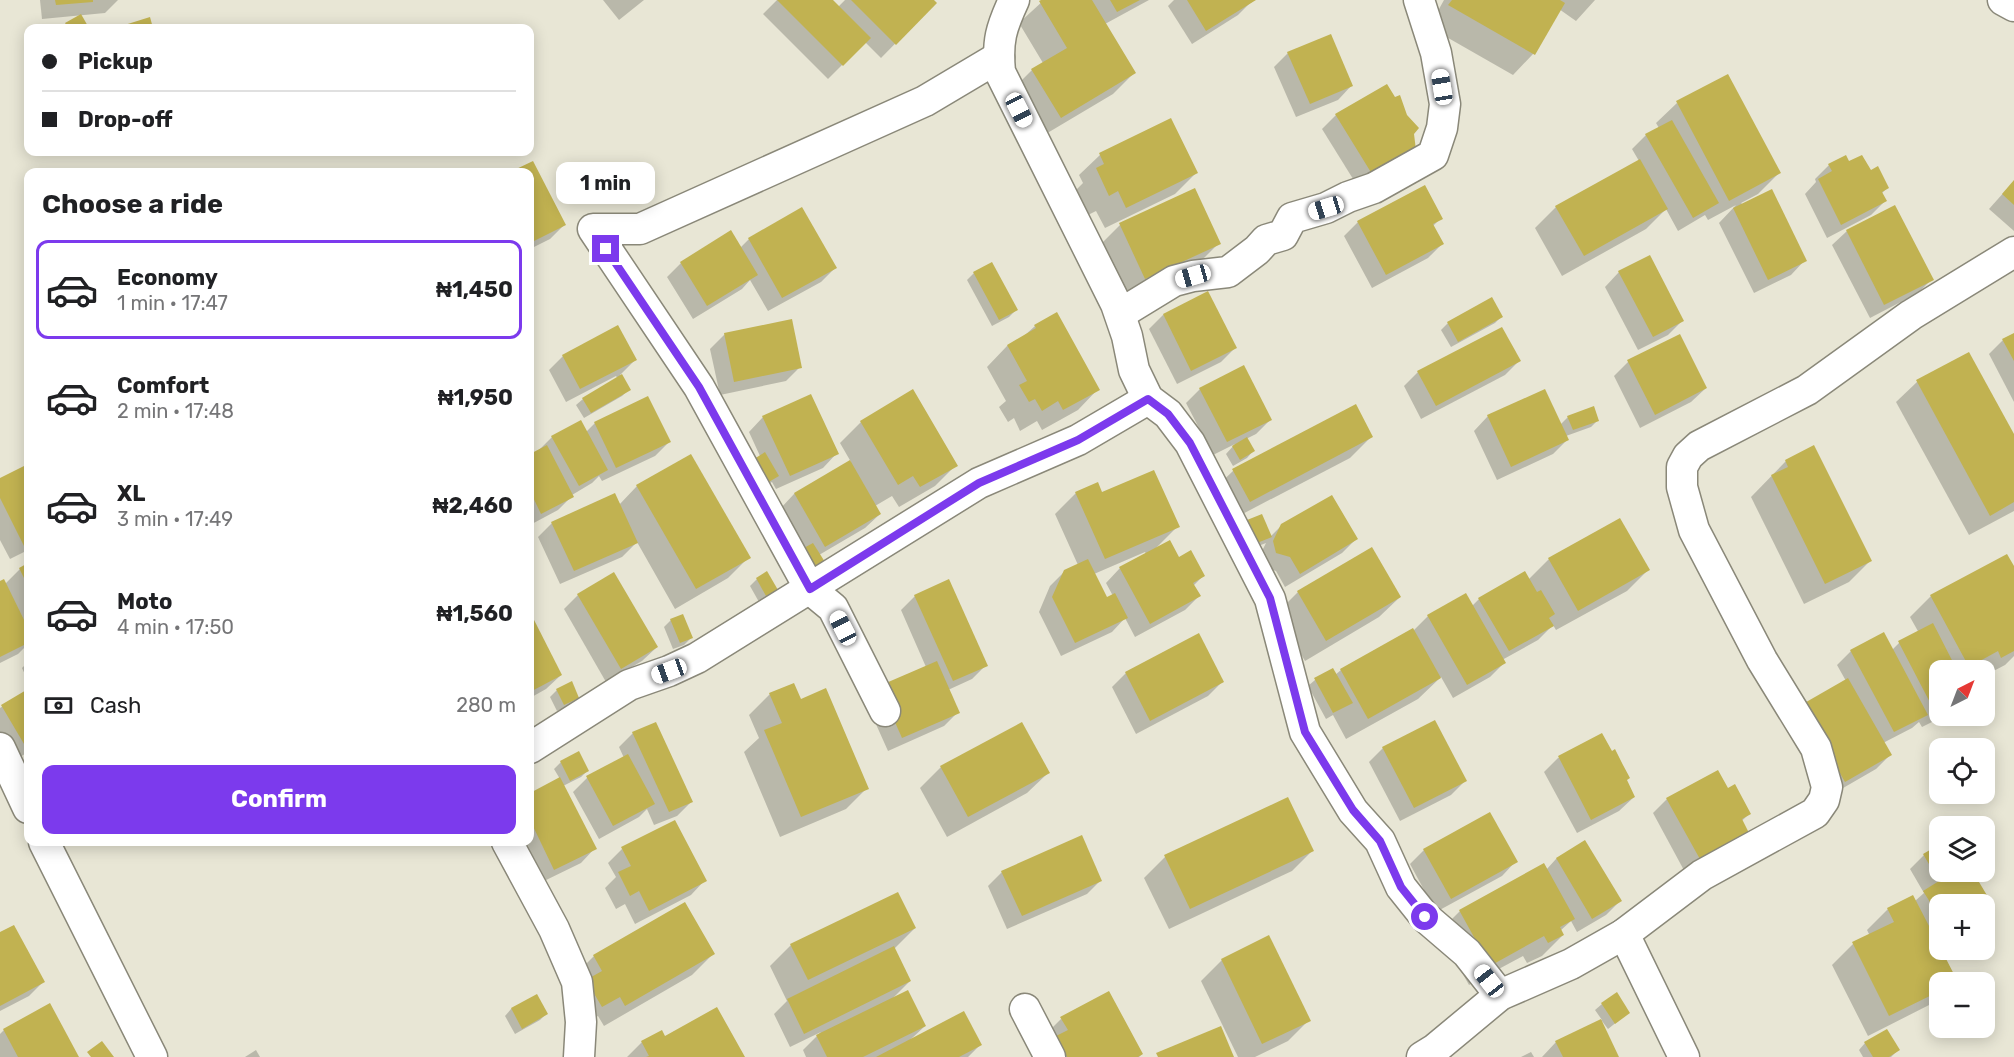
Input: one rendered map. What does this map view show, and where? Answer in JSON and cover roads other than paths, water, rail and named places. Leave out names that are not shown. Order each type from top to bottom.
[{"type":"street","points":[[1014,0],[1004,22],[998,46],[1000,72],[1101,269],[1120,314],[1134,370],[1148,399],[1168,414],[1190,443],[1270,598],[1305,732],[1353,810],[1380,841],[1401,887],[1425,917],[1467,953],[1500,995]]},
{"type":"street","points":[[1120,314],[1174,281],[1193,276],[1228,272],[1257,250],[1266,240],[1283,235],[1292,218],[1326,208],[1374,188],[1433,155],[1442,128],[1445,104],[1436,53],[1419,0]]},
{"type":"street","points":[[2003,0],[2014,6]]},
{"type":"street","points":[[885,711],[833,608],[810,589],[699,387],[593,229],[640,229],[925,101],[999,57]]},
{"type":"street","points":[[1422,1057],[1435,1049],[1500,995],[1571,964],[1624,934],[1702,875],[1815,813],[1824,800],[1827,787],[1816,748],[1762,660],[1694,530],[1682,487],[1682,467],[1688,456],[1699,446],[1807,390],[1911,315],[2014,252]]},
{"type":"street","points":[[534,745],[629,685],[697,658],[979,483],[1078,440],[1148,399]]},
{"type":"street","points":[[0,748],[24,799]]},
{"type":"street","points":[[46,846],[152,1057]]},
{"type":"street","points":[[509,846],[554,929],[577,982],[581,1022],[579,1057]]},
{"type":"street","points":[[1624,934],[1684,1057]]},
{"type":"street","points":[[1025,1009],[1050,1057]]}]
